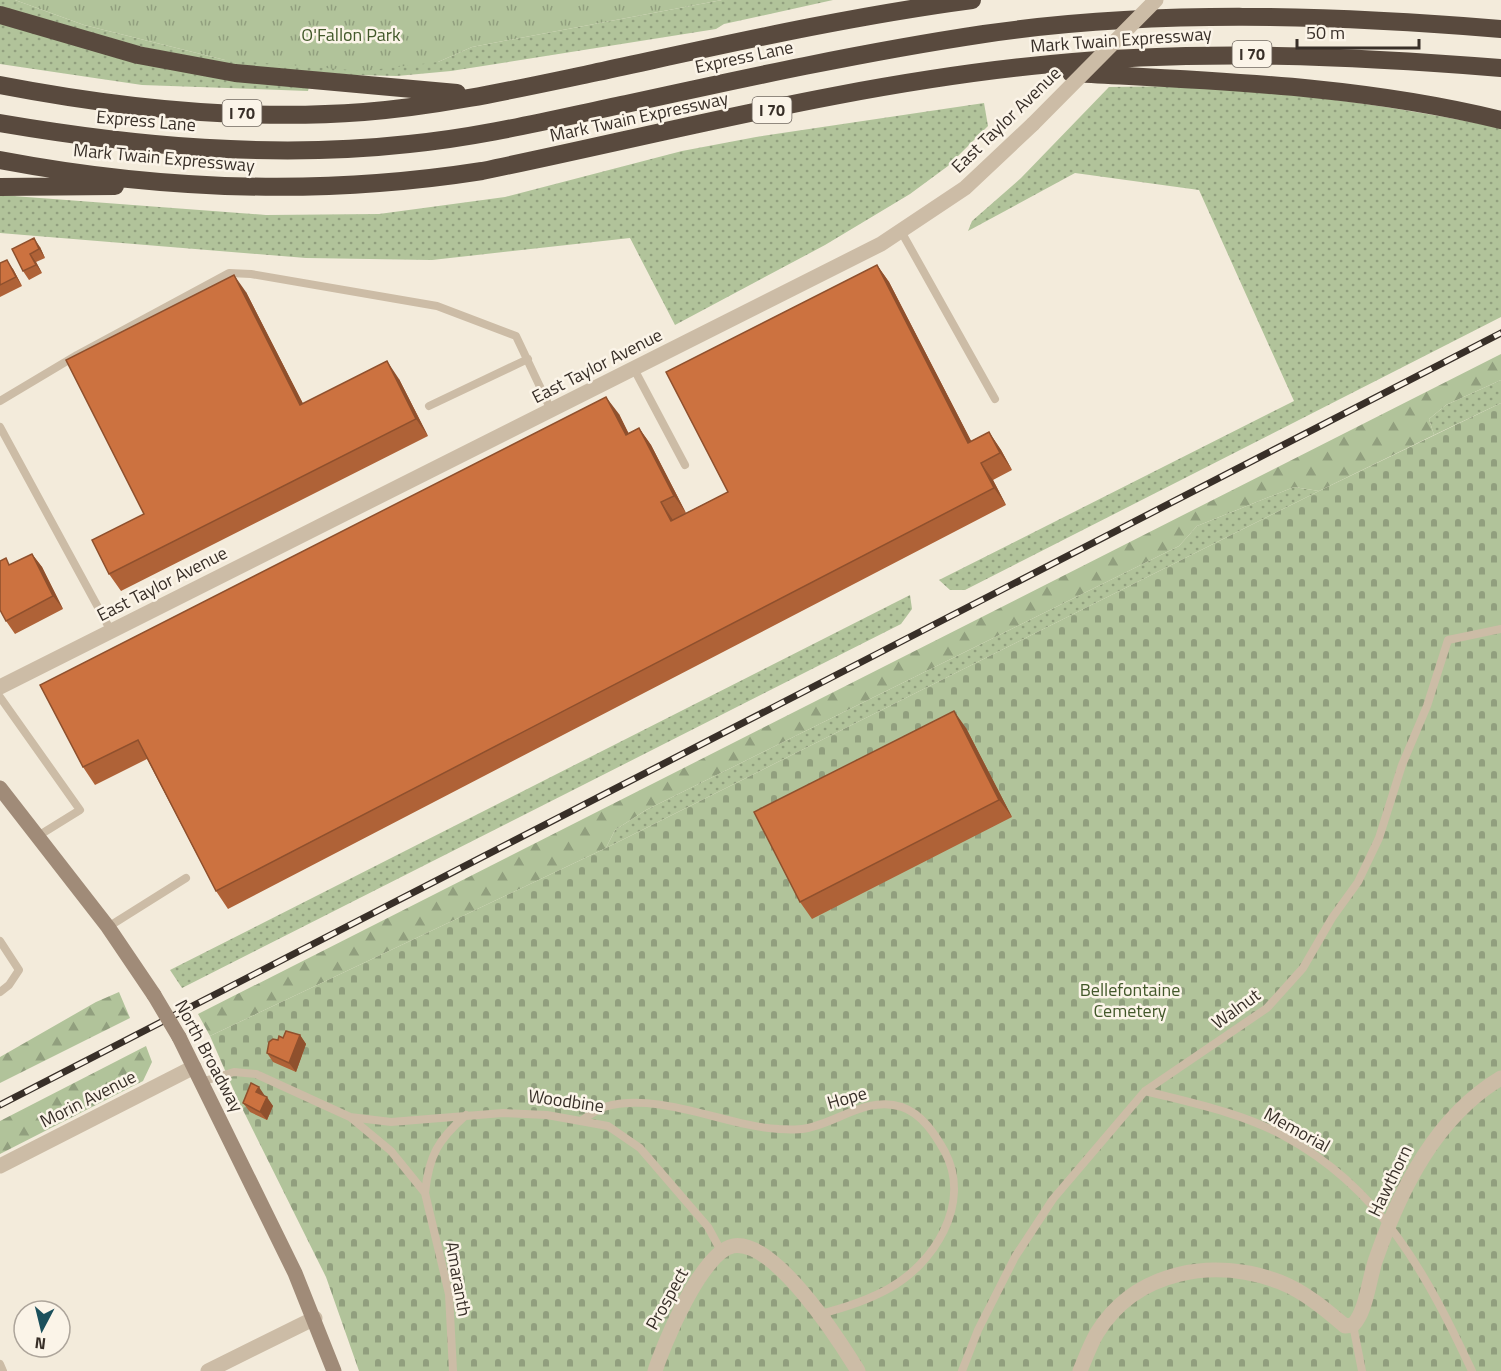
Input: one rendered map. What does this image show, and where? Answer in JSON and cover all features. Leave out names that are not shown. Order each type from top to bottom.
[{"type":"highway","name":"I 70","points":[[0,85],[131,105],[260,114],[364,112],[485,95],[826,24],[972,0]]},
{"type":"highway","points":[[0,15],[128,52],[235,73],[485,95]]},
{"type":"highway","name":"Express Lane","points":[[0,123],[58,133],[176,146],[281,150],[351,149],[468,136],[901,47],[1077,24],[1224,17],[1311,18],[1501,29]]},
{"type":"highway","name":"Mark Twain Expressway","points":[[0,160],[68,171],[185,183],[303,187],[424,180],[482,171],[873,90],[1003,69],[1135,58],[1232,54],[1320,55],[1501,68]]},
{"type":"highway","points":[[1003,69],[1190,78],[1317,88],[1426,104],[1501,120]]},
{"type":"highway","points":[[0,187],[185,183]]},
{"type":"main road","name":"North Broadway","points":[[0,789],[108,927],[179,1037],[275,1229],[315,1318],[334,1371]]},
{"type":"street","name":"East Taylor Avenue","points":[[0,687],[902,232],[965,188],[1033,124],[1156,0]]},
{"type":"street","name":"Morin Avenue","points":[[0,1166],[194,1068]]},
{"type":"street","name":"Hawthorn","points":[[1353,1325],[1361,1317],[1376,1257],[1426,1149],[1458,1112],[1501,1078]]},
{"type":"street","points":[[722,1251],[734,1246],[755,1250],[800,1289],[842,1343],[858,1371]]},
{"type":"street","name":"Prospect","points":[[655,1371],[677,1314],[702,1275],[722,1251]]},
{"type":"street","points":[[1080,1371],[1097,1333],[1120,1305],[1146,1285],[1181,1272],[1216,1268],[1257,1275],[1282,1283],[1319,1303],[1345,1326],[1353,1325]]},
{"type":"street","points":[[208,1371],[315,1318]]},
{"type":"lane","points":[[902,232],[995,399]]},
{"type":"lane","points":[[0,401],[77,355],[229,273],[251,274],[437,306],[516,336],[551,410]]},
{"type":"lane","points":[[429,406],[528,359]]},
{"type":"lane","points":[[634,369],[685,465]]},
{"type":"lane","points":[[0,427],[111,631]]},
{"type":"lane","name":"Walnut","points":[[962,1371],[978,1330],[1028,1237],[1053,1199],[1145,1091],[1268,1008],[1303,968],[1332,918],[1358,882],[1379,838],[1402,765],[1427,706],[1448,640],[1501,629]]},
{"type":"lane","points":[[0,697],[80,810],[38,836]]},
{"type":"lane","points":[[108,927],[186,878]]},
{"type":"lane","points":[[0,941],[19,970],[9,985],[0,992]]},
{"type":"lane","name":"Woodbine","points":[[201,1082],[234,1072],[256,1074],[350,1117],[392,1122],[502,1113],[547,1115],[609,1126],[640,1148],[708,1227],[722,1251]]},
{"type":"lane","name":"Memorial","points":[[1145,1091],[1247,1120],[1283,1136],[1324,1160],[1390,1224],[1421,1271],[1472,1371]]},
{"type":"lane","name":"Hope","points":[[581,1121],[604,1107],[641,1103],[776,1129],[803,1129],[875,1105],[902,1107],[916,1115],[928,1125],[947,1157],[954,1193],[947,1227],[921,1263],[890,1288],[856,1304],[819,1314]]},
{"type":"lane","name":"Amaranth","points":[[453,1371],[449,1294],[425,1193],[428,1167],[442,1137],[466,1115]]},
{"type":"lane","name":"Amaranth","points":[[350,1117],[391,1151],[425,1193]]},
{"type":"lane","points":[[1353,1325],[1362,1371]]},
{"type":"lane","points":[[0,1364],[3,1371]]},
{"type":"green space","points":[[0,0],[15,0],[84,25],[225,60],[438,62],[472,47],[722,0],[833,0],[724,24],[716,29],[451,71],[397,76],[352,75],[241,66],[183,56],[102,38],[0,6]]},
{"type":"green space","name":"O'Fallon Park","points":[[15,0],[722,0],[472,47],[438,62],[363,71],[225,60],[84,25]]},
{"type":"green space","points":[[0,22],[309,87],[308,91],[142,85],[0,64]]},
{"type":"green space","points":[[1185,86],[1344,101],[1501,128],[1501,317],[965,590],[950,590],[939,580],[1294,401],[1199,190],[1075,173],[968,231],[972,221],[1021,178],[1109,87]]},
{"type":"green space","points":[[984,103],[988,126],[948,166],[910,194],[825,245],[675,325],[630,238],[432,260],[306,258],[0,233],[0,195],[266,215],[379,214],[505,197],[682,151],[756,137]]},
{"type":"green space","points":[[1501,354],[1501,380],[1446,405],[1429,419],[1434,435],[1319,491],[1294,487],[1197,526],[1179,546],[646,810],[615,830],[606,848],[210,1036],[198,1014]]},
{"type":"green space","points":[[1501,380],[1501,403],[1434,435],[1429,419],[1446,405]]},
{"type":"green space","name":"Bellefontaine Cemetery","points":[[1501,403],[1501,1371],[359,1371],[326,1277],[238,1100],[210,1036],[606,848],[1319,491]]},
{"type":"green space","points":[[1294,487],[1319,491],[606,848],[615,830],[646,810],[1179,546],[1197,526]]},
{"type":"green space","points":[[910,595],[912,609],[901,624],[182,988],[170,970]]},
{"type":"green space","points":[[119,992],[130,1018],[0,1083],[0,1057],[96,1002]]},
{"type":"green space","points":[[146,1046],[152,1062],[143,1081],[0,1154],[0,1121]]},
{"type":"building","points":[[34,238],[39,249],[30,254],[36,265],[23,271],[12,249]]},
{"type":"building","points":[[7,260],[16,277],[0,285],[0,263]]},
{"type":"building","points":[[877,265],[968,443],[989,432],[1000,453],[981,463],[994,488],[216,891],[138,740],[83,767],[40,685],[606,397],[626,435],[639,428],[674,496],[661,502],[671,521],[728,492],[666,372]]},
{"type":"building","points":[[234,275],[300,405],[387,361],[416,419],[109,574],[92,540],[144,514],[66,360]]},
{"type":"building","points":[[32,554],[53,596],[6,621],[0,610],[0,561],[6,558],[9,565]]},
{"type":"building","points":[[954,711],[999,800],[800,902],[754,812]]},
{"type":"building","points":[[286,1031],[300,1035],[289,1063],[267,1053],[269,1042],[273,1039],[278,1040],[279,1036],[283,1038]]},
{"type":"building","points":[[251,1083],[259,1087],[256,1092],[267,1097],[260,1112],[243,1103]]},
{"type":"railway","points":[[0,1105],[1501,333]]}]
